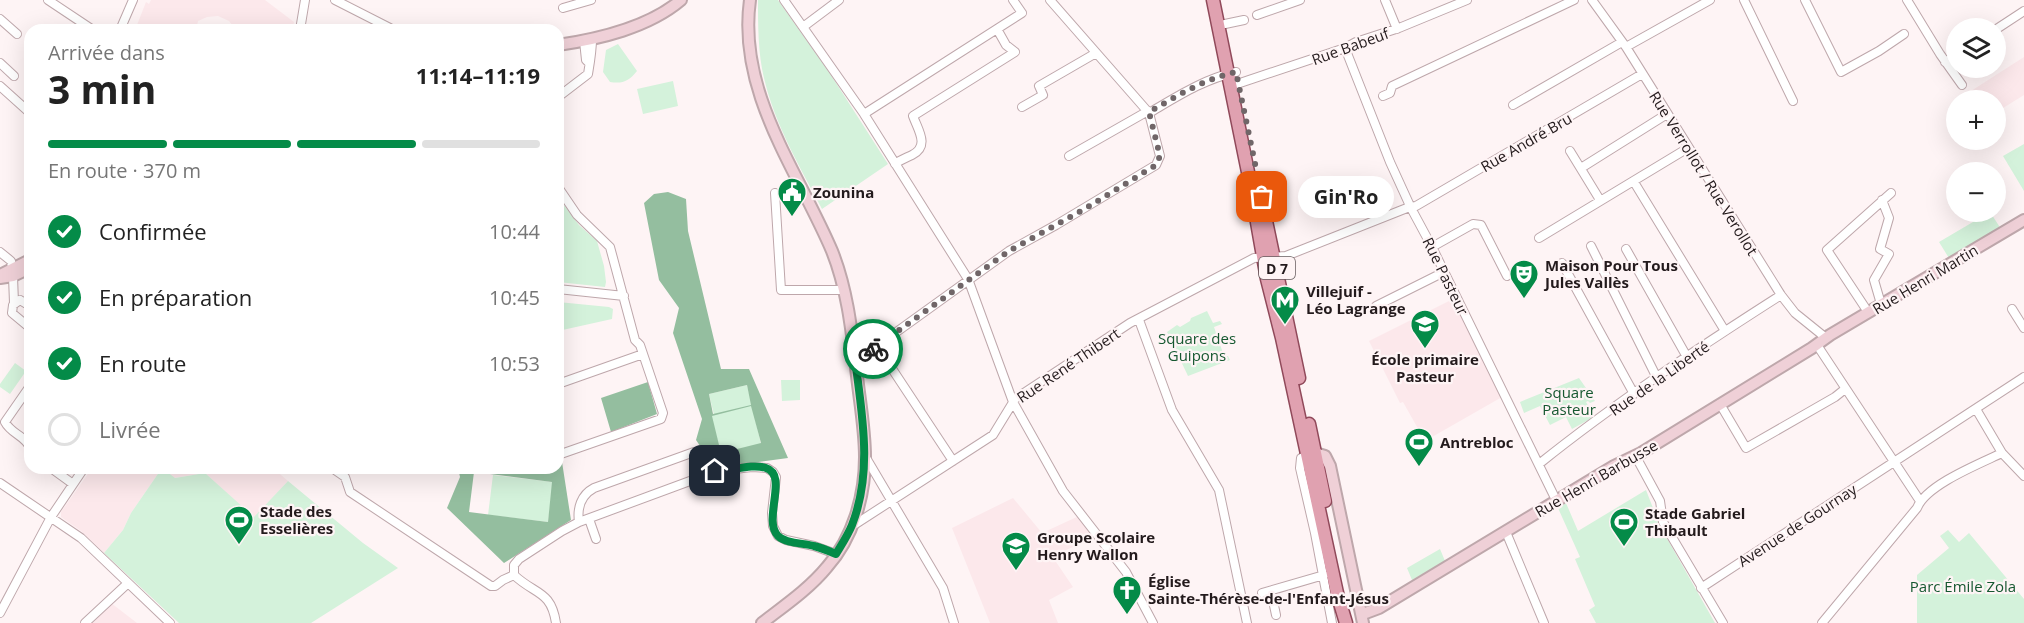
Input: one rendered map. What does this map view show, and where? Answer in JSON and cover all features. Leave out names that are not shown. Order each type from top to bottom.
[{"type":"main road","points":[[564,44],[588,40],[645,22],[681,0]]},
{"type":"main road","points":[[750,0],[750,46],[758,87],[776,135],[832,252],[844,290],[855,359],[865,456],[861,495],[851,527],[836,554],[814,581],[762,623]]},
{"type":"main road","name":"D 7","points":[[1213,0],[1232,78],[1311,454],[1352,623]]},
{"type":"main road","name":"D 7","points":[[1221,0],[1232,78]]},
{"type":"main road","name":"Rue Henri Martin","points":[[1826,338],[1880,300],[2024,220]]},
{"type":"main road","points":[[13,272],[24,264]]},
{"type":"main road","points":[[0,276],[24,269]]},
{"type":"main road","name":"Rue Henri Barbusse","points":[[1363,619],[1826,338]]},
{"type":"main road","points":[[1311,454],[1325,456],[1328,461],[1363,619]]},
{"type":"main road","name":"D 7","points":[[1311,454],[1336,593],[1346,623]]},
{"type":"street","points":[[48,0],[84,24]]},
{"type":"street","points":[[123,24],[133,0]]},
{"type":"street","points":[[301,24],[305,0]]},
{"type":"street","points":[[335,0],[382,24]]},
{"type":"street","points":[[562,8],[591,0]]},
{"type":"street","points":[[784,0],[864,114],[968,279],[1012,402],[1063,492],[1126,572],[1153,623]]},
{"type":"street","points":[[803,27],[839,0]]},
{"type":"street","points":[[864,114],[1022,14],[1013,0]]},
{"type":"street","points":[[855,359],[878,346],[1009,251],[1156,165],[1160,156],[1148,112],[1050,0]]},
{"type":"street","points":[[1257,15],[1300,0]]},
{"type":"street","points":[[1385,0],[1397,29]]},
{"type":"street","name":"Rue Babeuf","points":[[1069,156],[1201,83],[1232,78],[1345,48],[1467,0]]},
{"type":"street","points":[[1383,96],[1390,93],[1392,86],[1574,0]]},
{"type":"street","name":"Rue Verrollot / Rue Verollot","points":[[1592,0],[1624,44],[1781,295],[1795,313],[1826,338]]},
{"type":"street","points":[[1513,105],[1710,0]]},
{"type":"street","points":[[1744,0],[1793,101]]},
{"type":"street","points":[[1805,0],[1841,72],[1904,34]]},
{"type":"street","points":[[1908,0],[1945,62],[1962,85]]},
{"type":"street","points":[[2006,23],[2024,11]]},
{"type":"street","points":[[0,19],[17,34]]},
{"type":"street","points":[[1226,24],[1244,20]]},
{"type":"street","points":[[894,163],[918,152],[922,146],[922,139],[913,116],[1015,52],[1006,45],[997,29]]},
{"type":"street","points":[[564,92],[588,74],[589,63],[586,60],[588,40]]},
{"type":"street","name":"Rue Pasteur","points":[[1345,48],[1390,162],[1411,208],[1556,500]]},
{"type":"street","points":[[1022,107],[1043,94],[1039,86],[1096,52]]},
{"type":"street","points":[[0,63],[14,76]]},
{"type":"street","name":"Rue André Bru","points":[[1270,256],[1286,256],[1416,206],[1642,74]]},
{"type":"street","points":[[0,86],[24,108]]},
{"type":"street","points":[[1581,168],[1667,114]]},
{"type":"street","points":[[1539,238],[1688,148]]},
{"type":"street","points":[[1570,151],[1600,200]]},
{"type":"street","points":[[1634,182],[1725,331]]},
{"type":"street","points":[[775,193],[781,290],[844,290]]},
{"type":"street","points":[[1866,309],[1827,250],[1891,193]]},
{"type":"street","points":[[564,195],[578,215],[610,247],[635,340],[640,345],[663,413],[661,419],[564,453]]},
{"type":"street","points":[[1880,300],[1874,280],[1890,254],[1880,249],[1889,218],[1882,200]]},
{"type":"street","points":[[1432,247],[1473,224],[1481,225],[1507,276]]},
{"type":"street","points":[[1591,246],[1657,378]]},
{"type":"street","points":[[1626,249],[1687,357]]},
{"type":"street","points":[[0,252],[11,261],[17,302],[12,313],[24,323]]},
{"type":"street","name":"Rue René Thibert","points":[[851,527],[993,435],[1012,402],[1138,320],[1248,260],[1270,256]]},
{"type":"street","points":[[1562,263],[1634,394]]},
{"type":"street","points":[[1376,306],[1444,272]]},
{"type":"street","points":[[564,290],[624,296]]},
{"type":"street","name":"Rue de la Liberté","points":[[1539,464],[1634,394],[1781,295]]},
{"type":"street","points":[[17,302],[24,304]]},
{"type":"street","points":[[2012,309],[2024,328]]},
{"type":"street","points":[[1138,320],[1173,410],[1219,490],[1247,623]]},
{"type":"street","points":[[1817,345],[1920,501]]},
{"type":"street","points":[[878,346],[952,461]]},
{"type":"street","points":[[564,382],[643,354]]},
{"type":"street","name":"Avenue de Gournay","points":[[1701,588],[2024,377]]},
{"type":"street","points":[[1720,404],[1746,448],[1835,397],[1845,388]]},
{"type":"street","points":[[24,395],[5,422],[7,427],[24,440]]},
{"type":"street","points":[[1976,409],[2002,453],[2024,476]]},
{"type":"street","points":[[579,522],[579,505],[587,492],[626,476],[694,452],[704,455],[712,469],[717,471]]},
{"type":"street","points":[[1822,623],[1917,508],[1920,501],[1934,488],[2002,453]]},
{"type":"street","points":[[1311,454],[1301,458],[1300,468],[1324,575],[1332,623]]},
{"type":"street","points":[[865,456],[944,588],[954,623]]},
{"type":"street","points":[[1635,456],[1660,501],[1663,522],[1723,623]]},
{"type":"street","points":[[514,575],[514,565],[519,559],[579,522],[717,471],[752,467],[767,468],[776,477],[772,513],[773,526],[778,536],[836,554]]},
{"type":"street","points":[[59,474],[73,484]]},
{"type":"street","points":[[1,609],[51,517],[80,474]]},
{"type":"street","points":[[341,474],[345,477],[350,492],[491,586],[514,575]]},
{"type":"street","points":[[0,483],[81,538],[170,623]]},
{"type":"street","points":[[590,519],[596,539]]},
{"type":"street","points":[[1506,532],[1544,623]]},
{"type":"street","points":[[514,575],[547,598],[553,607],[556,623]]},
{"type":"street","points":[[1262,593],[1324,575]]},
{"type":"street","points":[[85,623],[127,584]]},
{"type":"street","points":[[1271,591],[1276,615]]},
{"type":"shaded area","points":[[151,0],[265,0],[294,22],[294,24],[231,24],[218,16],[207,17],[198,21],[197,24],[137,24],[146,2],[149,4]]},
{"type":"shaded area","points":[[2024,57],[2024,95],[2006,106],[2006,90],[1973,90],[1991,78],[2006,78],[2006,69]]},
{"type":"shaded area","points":[[1453,299],[1502,397],[1425,441],[1403,402],[1400,403],[1369,341]]},
{"type":"shaded area","points":[[88,474],[158,474],[131,513],[123,530],[104,553],[81,531],[61,517],[61,512]]},
{"type":"shaded area","points":[[170,474],[199,474],[174,478]]},
{"type":"shaded area","points":[[206,474],[280,474],[288,481],[254,518]]},
{"type":"shaded area","name":"Groupe Scolaire Henry Wallon","points":[[1013,498],[1042,533],[1079,516],[1094,538],[1052,556],[1073,587],[1049,600],[1058,623],[990,623],[952,528]]},
{"type":"shaded area","points":[[111,603],[137,623],[89,623]]},
{"type":"green space","points":[[758,0],[778,0],[829,72],[888,164],[822,209],[789,145],[769,95],[761,59]]},
{"type":"green space","points":[[618,44],[637,71],[619,83],[610,82],[603,72],[606,50]]},
{"type":"green space","points":[[673,81],[678,106],[643,114],[637,89]]},
{"type":"green space","points":[[2024,144],[2024,191],[2003,156]]},
{"type":"green space","points":[[668,192],[686,199],[688,231],[721,369],[749,369],[788,458],[715,468],[696,440],[702,419],[673,333],[679,308],[659,280],[644,203],[654,194]],"holes":[[[747,385],[751,405],[713,414],[709,394]],[[751,406],[761,443],[721,453],[712,416]]]},
{"type":"green space","points":[[564,205],[579,225],[597,241],[604,266],[605,287],[564,283]]},
{"type":"green space","points":[[1973,222],[1996,222],[2003,232],[1952,263],[1939,242]]},
{"type":"green space","points":[[564,303],[609,307],[613,309],[612,319],[564,330]]},
{"type":"green space","name":"Square des Guipons","points":[[1207,311],[1213,323],[1220,321],[1222,324],[1214,327],[1224,356],[1228,356],[1230,360],[1188,376],[1167,332]]},
{"type":"green space","points":[[15,363],[24,370],[24,374],[10,394],[0,387]]},
{"type":"green space","name":"Square Pasteur","points":[[1579,378],[1595,401],[1586,402],[1592,418],[1572,429],[1566,417],[1550,425],[1540,406],[1524,413],[1520,402]]},
{"type":"green space","points":[[781,380],[800,380],[800,400],[782,401]]},
{"type":"green space","points":[[648,382],[657,414],[611,432],[601,398]]},
{"type":"green space","points":[[747,385],[761,444],[721,453],[711,416],[714,415],[709,394]]},
{"type":"green space","name":"Stade des Esselières","points":[[158,474],[170,474],[175,478],[206,474],[254,517],[288,481],[363,543],[398,568],[311,623],[179,623],[104,553],[123,530],[131,513]]},
{"type":"green space","points":[[459,474],[474,474],[469,512],[548,522],[552,482],[490,474],[564,474],[571,520],[504,563],[447,508]]},
{"type":"green space","points":[[493,475],[553,482],[548,522],[488,515]]},
{"type":"green space","name":"Stade Gabriel Thibault","points":[[1646,490],[1660,526],[1715,623],[1596,623],[1589,610],[1595,606],[1575,559],[1580,557],[1558,508],[1566,503],[1578,531]]},
{"type":"green space","name":"Parc Émile Zola","points":[[1948,530],[1959,542],[1969,533],[2024,599],[2024,623],[1917,623],[1917,575],[1949,548],[1940,536]]},
{"type":"green space","points":[[1440,549],[1445,561],[1412,580],[1407,568]]},
{"type":"way so far","points":[[873,349],[1009,251],[1083,210],[1156,165],[1160,156],[1149,112],[1216,77],[1236,72],[1262,197]]},
{"type":"place","name":"Gin'Ro","points":[[1262,197]]},
{"type":"place","name":"Zounina","points":[[792,218]]},
{"type":"place","name":"Maison Pour Tous Jules Vallès","points":[[1524,300]]},
{"type":"place","name":"Villejuif - Léo Lagrange","points":[[1285,326]]},
{"type":"place","name":"École primaire Pasteur","points":[[1425,350]]},
{"type":"place","name":"Antrebloc","points":[[1419,468]]},
{"type":"place","name":"Stade des Esselières","points":[[239,546]]},
{"type":"place","name":"Stade Gabriel Thibault","points":[[1624,548]]},
{"type":"place","name":"Groupe Scolaire Henry Wallon","points":[[1016,572]]},
{"type":"place","name":"Église Sainte-Thérèse-de-l'Enfant-Jésus","points":[[1127,616]]},
{"type":"route","points":[[715,471],[762,467],[773,472],[776,477],[773,526],[778,536],[836,554],[851,527],[863,483],[865,445],[855,359],[873,349]]}]
